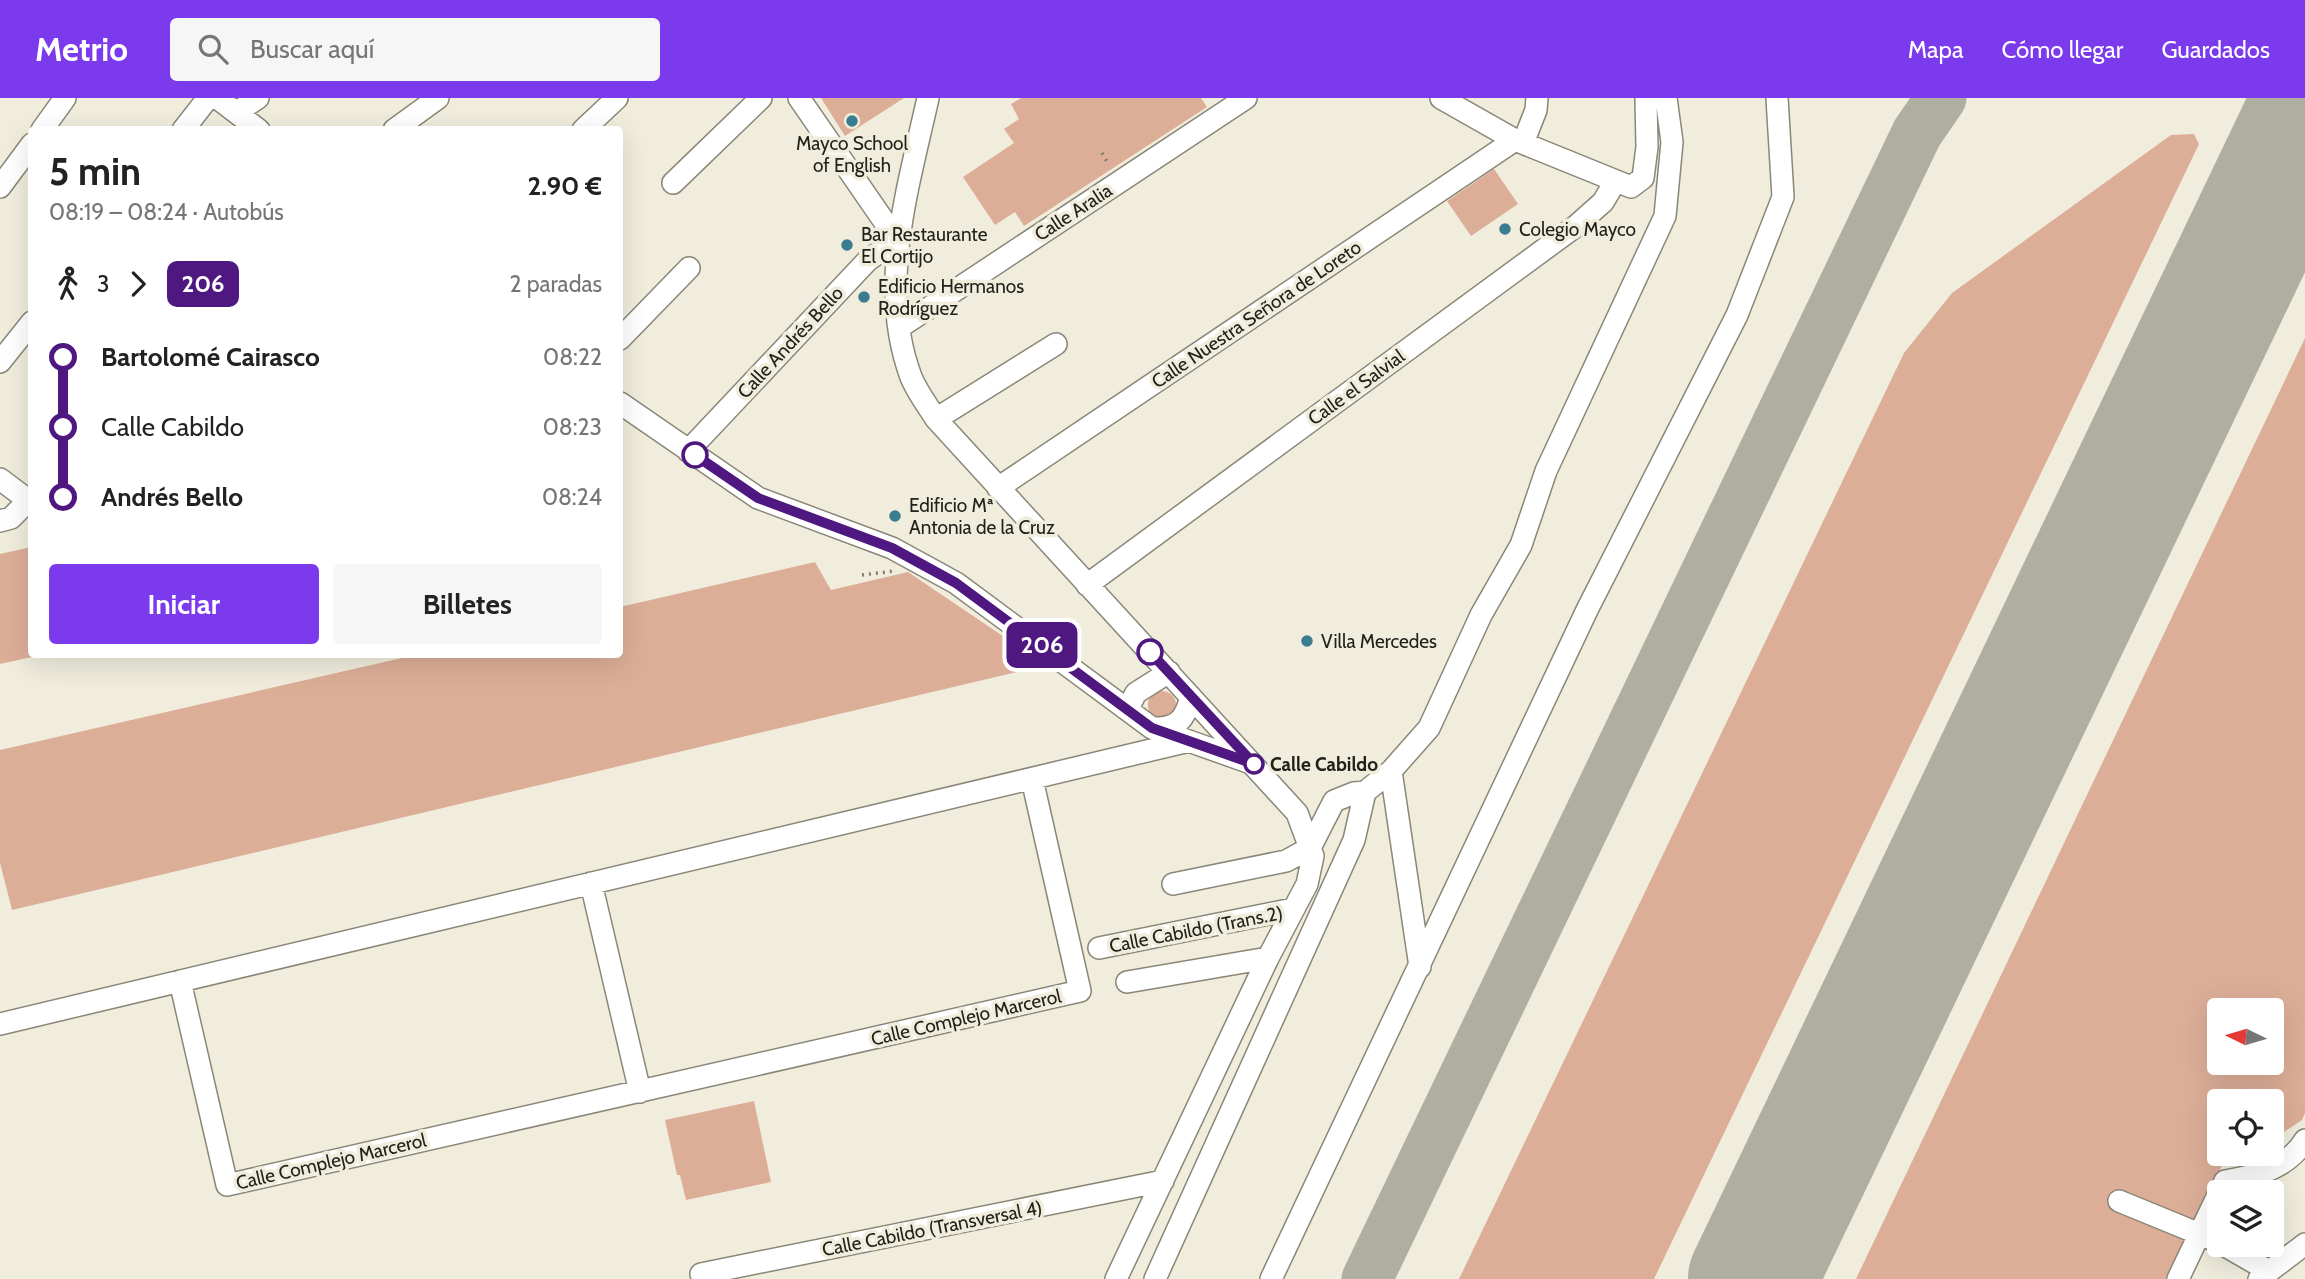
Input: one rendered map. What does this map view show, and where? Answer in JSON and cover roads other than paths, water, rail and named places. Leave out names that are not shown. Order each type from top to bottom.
[{"type":"street","points":[[45,126],[65,98]]},
{"type":"street","points":[[186,126],[208,98]]},
{"type":"street","points":[[217,98],[254,126]]},
{"type":"street","points":[[237,113],[258,98]]},
{"type":"street","points":[[400,126],[438,98]]},
{"type":"street","points":[[587,126],[617,98]]},
{"type":"street","points":[[673,183],[761,98]]},
{"type":"street","points":[[799,98],[897,240]]},
{"type":"street","points":[[928,98],[897,240],[903,351],[912,381],[936,419],[1297,813],[1312,852]]},
{"type":"street","name":"Calle Aralia","points":[[901,327],[1246,98]]},
{"type":"street","points":[[1441,98],[1476,108],[1519,142],[1623,184]]},
{"type":"street","points":[[1519,142],[1536,110],[1537,98]]},
{"type":"street","name":"Calle el Salvial","points":[[1087,585],[1576,226],[1623,184],[1643,178],[1647,147],[1646,98]]},
{"type":"street","points":[[1116,1279],[1268,958],[1307,884],[1312,852],[1334,801],[1354,793],[1365,792],[1391,771],[1429,728],[1481,615],[1521,545],[1546,471],[1665,216],[1672,142],[1666,98]]},
{"type":"street","points":[[1271,1279],[1587,610],[1737,316],[1783,197],[1777,98]]},
{"type":"street","name":"Calle Nuestra Señora de Loreto","points":[[998,488],[1519,142]]},
{"type":"street","points":[[0,187],[28,149]]},
{"type":"street","name":"Calle Andrés Bello","points":[[688,451],[868,260],[897,240]]},
{"type":"street","points":[[623,337],[689,268]]},
{"type":"street","points":[[0,362],[28,327]]},
{"type":"street","points":[[936,419],[1056,344]]},
{"type":"street","points":[[623,405],[758,498],[892,548],[956,583],[1152,728],[1254,764]]},
{"type":"street","points":[[0,479],[28,498]]},
{"type":"street","points":[[0,520],[11,518],[28,503]]},
{"type":"street","points":[[1128,708],[1136,693],[1169,672]]},
{"type":"street","points":[[1152,728],[1169,729],[1179,723],[1186,716],[1191,697]]},
{"type":"street","points":[[1142,752],[1152,728]]},
{"type":"street","points":[[0,1024],[1189,741]]},
{"type":"street","points":[[1391,771],[1420,967]]},
{"type":"street","name":"Calle Complejo Marcerol","points":[[180,981],[227,1185],[1080,990],[1032,779]]},
{"type":"street","points":[[1155,1279],[1354,840],[1365,792]]},
{"type":"street","points":[[1173,884],[1286,861],[1312,852]]},
{"type":"street","points":[[591,883],[640,1092]]},
{"type":"street","name":"Calle Cabildo (Trans.2)","points":[[1099,948],[1293,909]]},
{"type":"street","points":[[1127,982],[1268,958]]},
{"type":"street","points":[[2231,1180],[2262,1175],[2296,1154],[2305,1140]]},
{"type":"street","name":"Calle Cabildo (Transversal 4)","points":[[701,1274],[1163,1181]]},
{"type":"street","points":[[2119,1201],[2207,1238]]},
{"type":"street","points":[[2238,1257],[2264,1275],[2305,1244]]},
{"type":"street","points":[[2178,1279],[2207,1248]]},
{"type":"place","name":"Mayco School of English","points":[[852,121]]},
{"type":"place","name":"Colegio Mayco","points":[[1505,229]]},
{"type":"place","name":"Bar Restaurante El Cortijo","points":[[847,245]]},
{"type":"place","name":"Edificio Hermanos Rodríguez","points":[[864,297]]},
{"type":"place","name":"Edificio Mª Antonia de la Cruz","points":[[895,516]]},
{"type":"place","name":"Villa Mercedes","points":[[1307,641]]},
{"type":"place","name":"Calle Cabildo","points":[[1254,764]]}]
